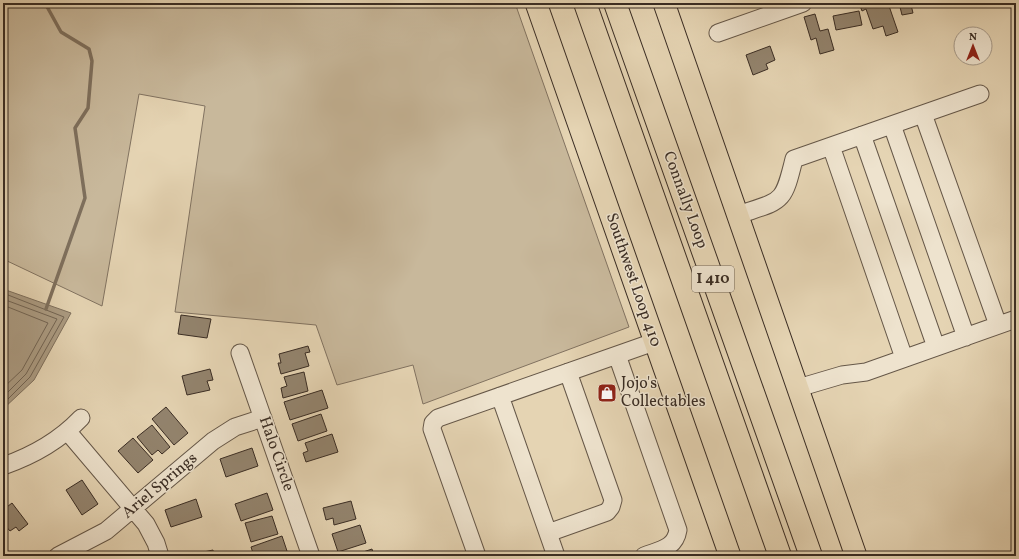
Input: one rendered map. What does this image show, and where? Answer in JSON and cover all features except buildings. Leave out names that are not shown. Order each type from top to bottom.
[{"type":"highway","name":"Connally Loop","points":[[585,3],[780,556]]},
{"type":"highway","name":"Connally Loop","points":[[615,3],[811,556]]},
{"type":"main road","name":"Southwest Loop 410","points":[[536,3],[730,556]]},
{"type":"main road","points":[[664,3],[856,556]]},
{"type":"street","points":[[718,33],[803,3]]},
{"type":"street","points":[[738,215],[779,200],[788,185],[794,159],[980,94]]},
{"type":"street","points":[[923,114],[998,325]]},
{"type":"street","points":[[892,125],[966,337]]},
{"type":"street","points":[[862,135],[936,347]]},
{"type":"street","points":[[831,146],[904,358]]},
{"type":"street","points":[[798,388],[842,375],[866,372],[1016,319]]},
{"type":"street","points":[[477,556],[432,429],[432,423],[438,418],[654,342]]},
{"type":"street","name":"Halo Circle","points":[[240,353],[311,556]]},
{"type":"street","points":[[617,355],[678,530],[676,539],[671,546],[644,556]]},
{"type":"street","points":[[548,533],[606,512],[611,507],[613,500],[568,372]]},
{"type":"street","points":[[500,396],[556,556]]},
{"type":"street","points":[[3,466],[18,460],[68,432],[81,418]]},
{"type":"street","name":"Ariel Springs","points":[[58,556],[106,531],[213,441],[235,427],[263,418]]},
{"type":"street","points":[[68,432],[146,524],[156,543],[160,556]]},
{"type":"shaded area","points":[[3,3],[515,3],[629,327],[423,404],[413,365],[337,385],[316,325],[175,312],[205,106],[139,94],[102,306],[3,259]]},
{"type":"water","points":[[3,289],[71,313],[34,380],[3,409]]},
{"type":"waterway","points":[[45,3],[61,32],[89,49],[92,61],[88,108],[75,128],[85,198],[46,309]]},
{"type":"place","name":"Jojo's Collectables","points":[[607,393]]}]
